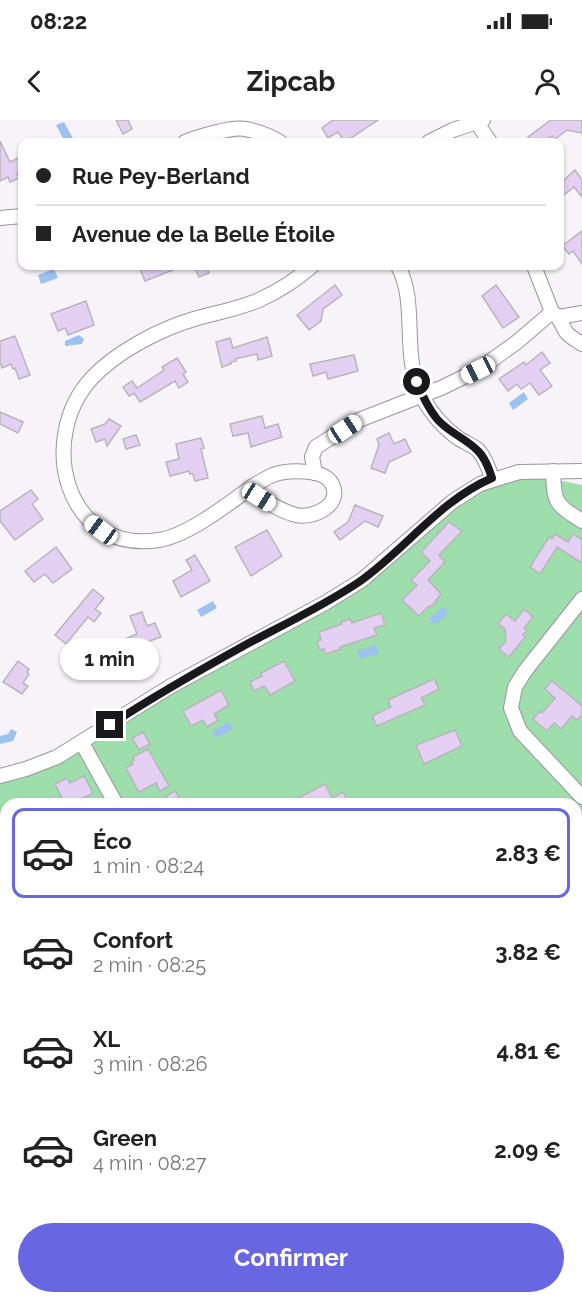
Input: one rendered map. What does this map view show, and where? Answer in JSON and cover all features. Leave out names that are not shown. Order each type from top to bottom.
[{"type":"street","points":[[437,138],[480,121],[488,138]]},
{"type":"street","points":[[194,138],[243,124],[274,138]]},
{"type":"street","points":[[0,218],[18,216]]},
{"type":"street","points":[[248,490],[282,510],[298,516],[313,515],[325,510],[334,493],[330,480],[315,473],[286,471],[265,478],[182,533],[161,540],[138,542],[101,530],[90,522],[72,497],[62,459],[65,431],[72,409],[92,378],[134,346],[191,320],[257,301],[290,283],[307,270]]},
{"type":"street","points":[[400,270],[405,278],[409,309],[408,338],[411,368],[422,396],[437,419],[458,438],[478,450],[492,478]]},
{"type":"street","points":[[536,270],[566,331],[582,344]]},
{"type":"street","points":[[315,473],[312,457],[316,447],[359,420],[422,396],[478,370],[556,314],[582,313]]},
{"type":"street","points":[[553,471],[554,495],[557,503],[582,521]]},
{"type":"street","points":[[0,776],[44,762],[82,743],[171,687],[326,603],[362,580],[452,502],[471,489],[492,478],[519,472],[582,471]]},
{"type":"street","points":[[582,599],[525,671],[515,687],[512,708],[520,731],[582,797]]},
{"type":"street","points":[[82,743],[113,798]]},
{"type":"green space","points":[[519,472],[582,485],[582,798],[0,798],[0,776],[26,769],[325,603],[452,502]]},
{"type":"water","points":[[64,122],[73,138],[63,138],[56,125]]},
{"type":"water","points":[[54,270],[58,278],[41,284],[38,275]]},
{"type":"water","points":[[79,335],[84,339],[82,344],[65,346],[65,341]]},
{"type":"water","points":[[524,392],[528,399],[513,410],[509,403]]},
{"type":"water","points":[[213,601],[217,608],[201,617],[197,610]]},
{"type":"water","points":[[443,607],[449,613],[435,625],[429,619]]},
{"type":"water","points":[[376,645],[379,653],[360,659],[357,651]]},
{"type":"water","points":[[229,722],[233,729],[216,738],[212,731]]},
{"type":"water","points":[[11,729],[17,732],[13,741],[0,744],[0,736],[8,734]]},
{"type":"building","points":[[116,120],[128,120],[132,129],[123,134]]},
{"type":"building","points":[[333,120],[378,120],[351,138],[342,138],[338,132],[328,138],[322,128]]},
{"type":"building","points":[[551,120],[582,120],[582,133],[567,130],[556,138],[552,136],[549,138],[528,137]]},
{"type":"building","points":[[0,141],[10,162],[18,158],[18,178],[10,182],[8,177],[0,181]]},
{"type":"building","points":[[575,170],[582,180],[582,197],[574,187],[564,195],[564,180]]},
{"type":"building","points":[[582,231],[582,264],[573,251],[569,254],[564,244]]},
{"type":"building","points":[[140,270],[173,270],[145,281]]},
{"type":"building","points":[[196,270],[208,270],[209,273],[199,277]]},
{"type":"building","points":[[335,285],[342,295],[323,309],[321,321],[309,330],[297,315]]},
{"type":"building","points":[[496,285],[519,317],[503,328],[482,296]]},
{"type":"building","points":[[86,301],[94,325],[68,335],[65,328],[58,331],[51,314]]},
{"type":"building","points":[[15,336],[30,375],[19,379],[11,364],[2,368],[0,362],[0,341]]},
{"type":"building","points":[[267,337],[272,356],[258,360],[257,354],[235,359],[236,361],[222,367],[216,342],[230,338],[233,348]]},
{"type":"building","points":[[542,352],[550,363],[540,370],[552,386],[539,395],[530,383],[521,389],[517,384],[508,391],[499,379],[524,362],[526,365]]},
{"type":"building","points":[[354,355],[358,371],[328,379],[326,372],[313,376],[310,364]]},
{"type":"building","points":[[177,358],[186,372],[183,374],[188,382],[179,388],[175,381],[140,402],[134,393],[129,396],[123,387],[132,381],[137,388]]},
{"type":"building","points":[[0,412],[23,422],[18,433],[0,424]]},
{"type":"building","points":[[262,416],[265,428],[278,424],[282,437],[251,447],[248,433],[233,436],[230,424]]},
{"type":"building","points":[[109,419],[121,426],[107,446],[105,439],[96,442],[91,429],[105,424]]},
{"type":"building","points":[[389,433],[394,444],[405,439],[411,452],[389,462],[385,473],[371,468],[379,445],[377,439]]},
{"type":"building","points":[[136,435],[140,445],[126,449],[123,439]]},
{"type":"building","points":[[201,438],[204,448],[201,449],[208,478],[195,481],[193,474],[189,471],[170,476],[166,462],[179,459],[176,444]]},
{"type":"building","points":[[31,490],[38,499],[32,504],[43,519],[15,540],[0,521],[0,511]]},
{"type":"building","points":[[355,505],[383,516],[378,527],[365,521],[340,540],[334,532],[348,522]]},
{"type":"building","points":[[449,522],[462,531],[439,555],[445,562],[428,580],[441,594],[432,606],[429,606],[419,616],[402,600],[417,585],[411,580],[430,561],[421,552]]},
{"type":"building","points":[[267,530],[282,556],[251,576],[235,547]]},
{"type":"building","points":[[555,534],[568,542],[573,534],[582,540],[582,563],[557,547],[540,574],[530,567],[549,537],[552,539]]},
{"type":"building","points":[[56,547],[72,569],[53,583],[45,574],[34,582],[25,571]]},
{"type":"building","points":[[195,555],[210,581],[181,597],[173,581],[192,570],[186,560]]},
{"type":"building","points":[[93,589],[104,598],[95,609],[101,613],[94,622],[88,617],[66,644],[55,635]]},
{"type":"building","points":[[524,609],[533,617],[524,628],[527,631],[523,635],[525,637],[509,657],[499,649],[506,641],[505,629],[498,624],[506,614],[515,621]]},
{"type":"building","points":[[142,612],[147,626],[155,623],[161,637],[130,648],[127,638],[137,634],[130,616]]},
{"type":"building","points":[[381,613],[385,625],[374,628],[377,635],[326,654],[324,649],[320,650],[317,641],[321,640],[319,632],[350,619],[352,623]]},
{"type":"building","points":[[18,661],[29,669],[27,672],[29,674],[23,683],[28,686],[22,694],[3,682]]},
{"type":"building","points":[[284,661],[295,681],[270,695],[264,686],[254,691],[250,682],[262,676],[261,673]]},
{"type":"building","points":[[434,679],[439,689],[421,698],[425,705],[377,726],[372,716],[391,707],[388,700]]},
{"type":"building","points":[[552,681],[582,706],[582,715],[577,720],[572,716],[561,729],[554,723],[547,731],[533,719],[540,711],[542,713],[555,698],[545,689]]},
{"type":"building","points":[[221,690],[229,705],[214,714],[218,720],[207,727],[203,720],[191,726],[183,711]]},
{"type":"building","points":[[455,730],[462,746],[424,764],[416,745]]},
{"type":"building","points":[[143,732],[150,744],[139,750],[132,738]]},
{"type":"building","points":[[148,749],[169,786],[160,791],[156,783],[139,792],[126,768],[133,764],[133,757]]},
{"type":"building","points":[[84,776],[93,793],[83,798],[62,798],[55,784],[67,778],[70,783]]},
{"type":"building","points":[[325,784],[332,798],[298,798]]},
{"type":"building","points":[[175,791],[179,798],[167,798],[166,796]]},
{"type":"building","points":[[343,792],[346,798],[332,798]]},
{"type":"route","points":[[110,725],[171,687],[326,603],[362,580],[452,502],[492,478],[478,450],[458,438],[437,419],[422,396],[417,382]]}]
